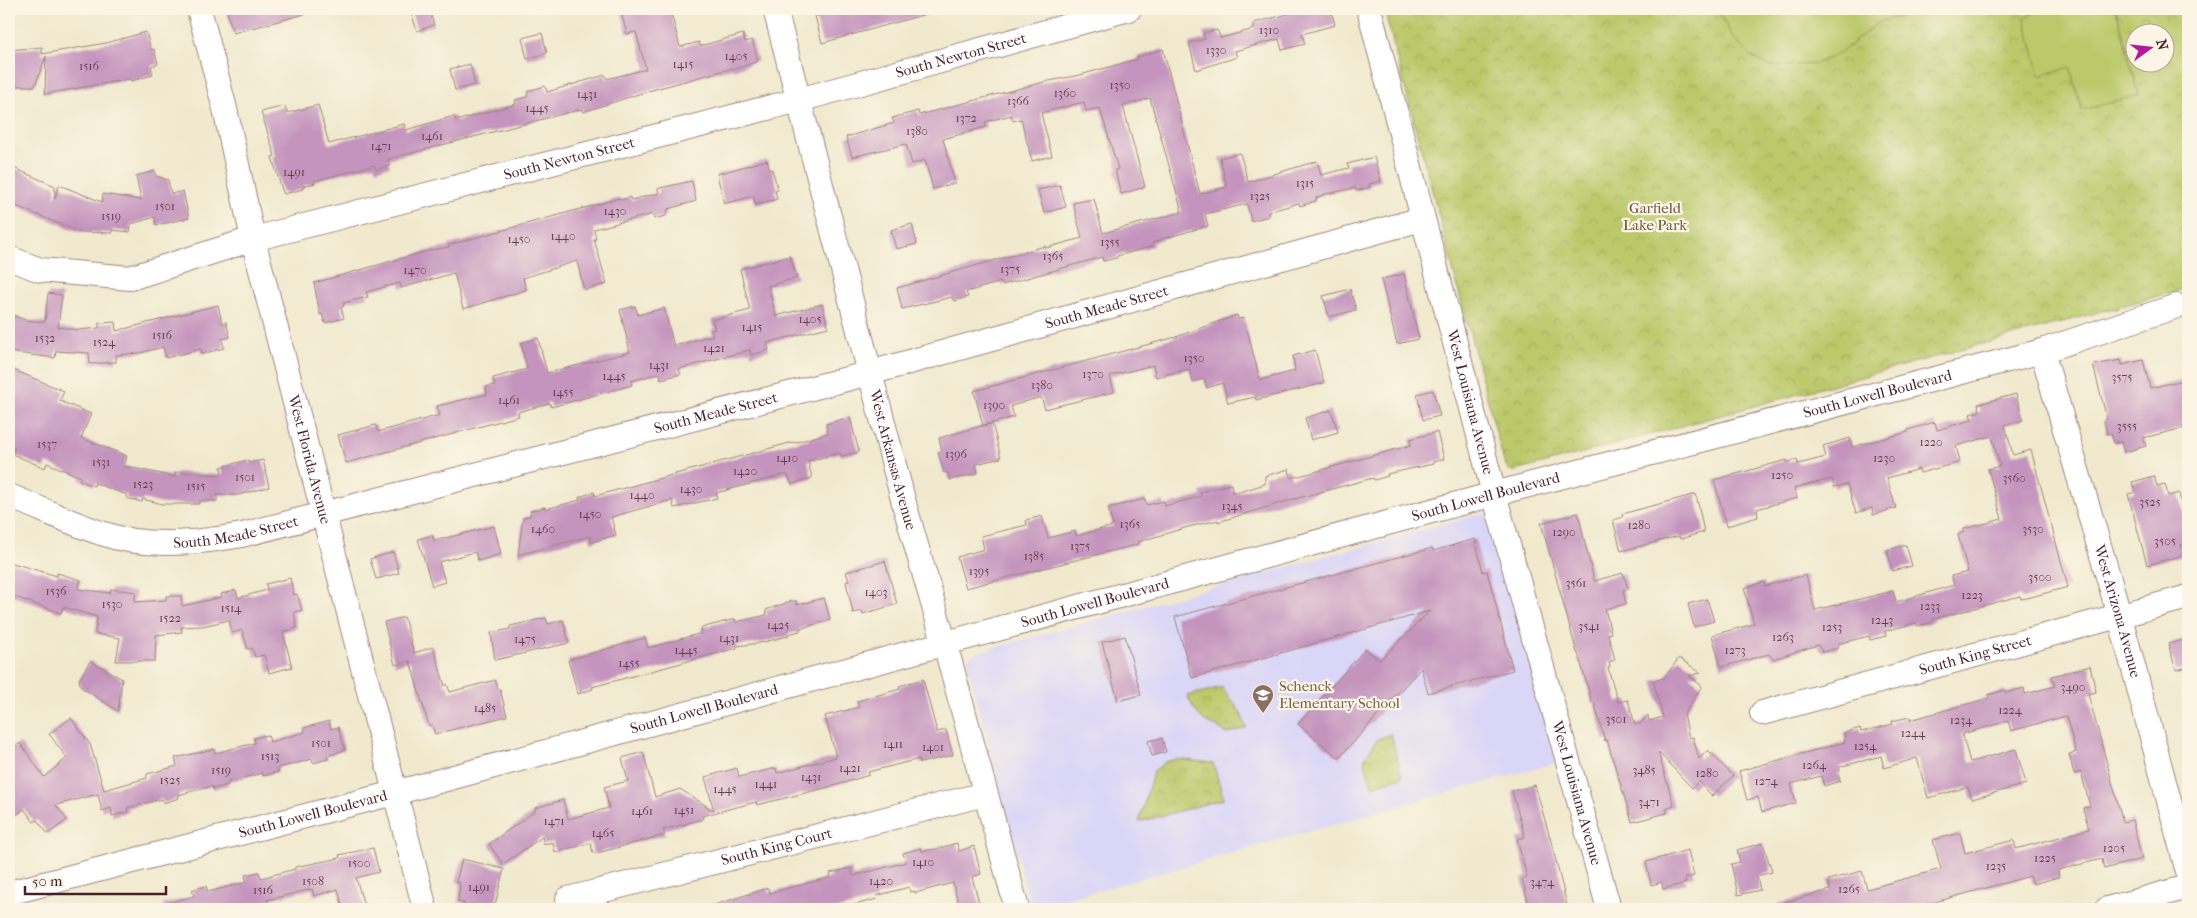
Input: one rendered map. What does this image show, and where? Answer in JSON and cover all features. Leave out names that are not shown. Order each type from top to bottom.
[{"type":"street","name":"West Florida Avenue","points":[[199,9],[225,109],[253,239],[374,706],[394,793],[426,909]]},
{"type":"street","name":"West Arkansas Avenue","points":[[774,9],[905,507],[1017,909]]},
{"type":"street","name":"South Newton Street","points":[[9,258],[40,270],[130,278],[253,239],[799,100],[1129,9]]},
{"type":"street","name":"West Louisiana Avenue","points":[[1369,9],[1494,494],[1609,909]]},
{"type":"street","name":"South Meade Street","points":[[9,496],[103,534],[142,542],[181,543],[242,535],[324,512],[870,373],[1422,219]]},
{"type":"street","name":"South Lowell Boulevard","points":[[9,893],[394,793],[1494,494],[2042,351],[2178,306]]},
{"type":"street","name":"West Arizona Avenue","points":[[2042,351],[2120,617],[2188,872]]},
{"type":"street","name":"South King Street","points":[[1762,712],[2120,617],[2188,597]]},
{"type":"street","name":"South King Court","points":[[568,899],[985,794]]},
{"type":"street","points":[[2107,909],[2188,886]]},
{"type":"shaded area","name":"Schenck Elementary School","points":[[1488,514],[1559,762],[1031,909],[968,667],[968,657],[981,651],[1476,515]]},
{"type":"green space","name":"Garfield Lake Park","points":[[1384,9],[2188,9],[2188,310],[2184,289],[1516,471],[1510,471],[1504,462]]},
{"type":"green space","points":[[1717,9],[1927,9],[1879,22],[1839,54],[1815,64],[1769,66],[1751,56],[1733,37]]},
{"type":"green space","points":[[2041,9],[2116,9],[2124,39],[2124,72],[2133,72],[2139,95],[2082,110],[2070,67],[2040,76],[2025,18]]},
{"type":"green space","points":[[1222,687],[1241,713],[1246,728],[1226,734],[1220,728],[1201,718],[1187,696]]},
{"type":"green space","points":[[1391,734],[1402,777],[1372,786],[1364,759],[1378,739]]},
{"type":"green space","points":[[1177,759],[1213,763],[1224,799],[1139,822],[1153,772],[1165,762]]},
{"type":"building","points":[[238,9],[304,9],[305,14],[233,33],[227,12]]},
{"type":"building","points":[[410,9],[429,9],[434,25],[417,31]]},
{"type":"building","points":[[633,9],[670,9],[680,47],[699,42],[700,46],[743,34],[745,42],[752,40],[758,61],[733,70],[733,68],[648,91],[583,112],[582,109],[388,159],[390,166],[376,170],[374,165],[314,181],[315,183],[303,186],[303,189],[284,194],[272,157],[275,156],[261,112],[285,106],[287,113],[318,105],[329,144],[404,124],[406,130],[454,116],[456,121],[516,104],[515,100],[527,97],[528,91],[545,86],[547,92],[605,75],[607,79],[646,69],[636,32],[627,34],[621,12]]},
{"type":"building","points":[[824,9],[929,9],[930,13],[822,43],[815,16],[825,13]]},
{"type":"building","points":[[1307,9],[1331,9],[1335,25],[1302,34],[1305,44],[1282,50],[1279,39],[1235,51],[1237,57],[1196,70],[1189,43],[1205,39],[1203,33],[1217,30],[1221,38],[1254,29],[1254,23]]},
{"type":"building","points":[[146,32],[151,50],[154,49],[158,64],[151,66],[153,75],[131,81],[130,79],[45,94],[46,56],[35,86],[9,86],[9,50],[42,47],[42,54],[106,43]]},
{"type":"building","points":[[542,33],[547,53],[527,59],[522,38]]},
{"type":"building","points":[[1163,49],[1200,194],[1227,187],[1220,158],[1240,153],[1248,182],[1317,161],[1321,175],[1349,168],[1347,164],[1374,157],[1381,181],[1369,184],[1370,187],[1356,191],[1355,188],[1326,194],[1316,198],[1316,201],[1300,206],[1299,203],[1268,212],[1269,216],[1251,221],[1247,204],[1205,214],[1208,226],[1165,238],[1152,243],[1153,246],[1117,256],[1117,258],[1103,261],[1102,257],[1002,285],[1001,282],[966,292],[968,297],[954,301],[952,297],[902,309],[897,288],[1045,246],[1046,248],[1082,238],[1073,203],[1094,199],[1103,233],[1182,212],[1150,98],[1123,106],[1145,187],[1121,194],[1115,170],[1118,169],[1100,108],[1086,111],[1084,102],[1041,113],[1052,156],[1032,161],[1021,119],[1013,121],[1011,115],[985,122],[986,127],[943,139],[955,183],[933,189],[925,160],[912,164],[906,144],[852,157],[846,137],[894,123],[892,118],[918,111],[919,115],[1044,82],[1080,75],[1138,59],[1137,57]]},
{"type":"building","points":[[470,64],[475,85],[455,90],[450,69]]},
{"type":"building","points":[[767,160],[770,170],[772,169],[778,190],[775,190],[777,199],[756,205],[753,196],[724,204],[717,174]]},
{"type":"building","points":[[9,166],[55,186],[55,199],[59,185],[102,202],[103,194],[141,200],[136,176],[155,171],[156,176],[168,180],[171,194],[183,191],[189,218],[156,225],[155,217],[131,224],[130,232],[112,230],[112,233],[79,232],[9,203]]},
{"type":"building","points":[[692,181],[696,201],[668,209],[666,216],[654,219],[653,214],[594,229],[596,239],[594,239],[607,284],[584,290],[577,261],[523,278],[526,290],[463,309],[454,273],[401,288],[400,283],[366,292],[368,297],[343,303],[344,306],[341,307],[344,318],[325,323],[322,314],[320,315],[314,283],[620,198],[621,200],[630,197],[631,200],[659,193],[658,189],[660,188]]},
{"type":"building","points":[[1060,185],[1066,207],[1044,213],[1038,190]]},
{"type":"building","points":[[912,224],[917,244],[896,249],[891,230]]},
{"type":"building","points":[[790,256],[797,278],[768,286],[776,316],[822,304],[828,327],[767,343],[769,350],[751,355],[750,350],[679,369],[681,374],[661,379],[660,373],[631,381],[632,385],[551,407],[550,403],[518,412],[519,416],[346,463],[338,435],[376,425],[378,432],[440,415],[437,406],[487,394],[486,387],[495,385],[493,378],[527,369],[521,343],[538,338],[547,373],[630,352],[620,310],[635,306],[638,315],[664,308],[674,346],[713,335],[711,330],[715,329],[712,320],[750,310],[740,269]]},
{"type":"building","points":[[1404,274],[1419,339],[1397,344],[1381,279]]},
{"type":"building","points":[[1350,289],[1356,310],[1329,317],[1323,296]]},
{"type":"building","points":[[48,293],[62,295],[58,327],[78,330],[99,328],[99,323],[115,322],[116,331],[218,305],[222,323],[226,322],[230,337],[222,339],[224,348],[202,354],[201,349],[166,358],[163,347],[140,353],[116,355],[116,362],[90,364],[89,353],[56,351],[55,358],[9,352],[9,314],[26,320],[45,322]]},
{"type":"building","points":[[1237,315],[1238,319],[1244,318],[1260,380],[1295,371],[1293,356],[1315,350],[1324,383],[1256,400],[1255,397],[1228,403],[1223,383],[1207,388],[1204,379],[1193,382],[1189,369],[1156,377],[1153,365],[1110,376],[1114,392],[1045,409],[1041,397],[1011,406],[1014,417],[983,426],[974,391],[1176,337]]},
{"type":"building","points":[[2121,360],[2122,365],[2143,360],[2150,388],[2188,379],[2188,427],[2143,438],[2146,446],[2124,452],[2121,442],[2114,443],[2111,433],[2107,434],[2104,420],[2107,419],[2093,365]]},
{"type":"building","points":[[9,368],[64,391],[60,401],[91,414],[81,438],[127,456],[124,466],[175,477],[175,472],[222,475],[221,467],[248,460],[249,463],[263,460],[269,487],[238,495],[217,495],[217,501],[199,501],[199,504],[162,504],[143,499],[142,502],[126,498],[127,495],[95,483],[94,486],[79,480],[81,477],[47,463],[45,468],[12,454],[15,448],[9,446]]},
{"type":"building","points":[[1433,390],[1440,416],[1423,420],[1417,394]]},
{"type":"building","points":[[2016,394],[2023,420],[2005,425],[2013,455],[2031,450],[2068,587],[2021,599],[2020,596],[1933,619],[1933,622],[1918,626],[1916,623],[1885,631],[1886,636],[1870,640],[1869,636],[1837,644],[1838,648],[1822,652],[1818,645],[1773,659],[1769,654],[1721,667],[1712,635],[1754,624],[1744,588],[1764,582],[1765,586],[1806,575],[1815,610],[1893,591],[1896,602],[1954,585],[1951,576],[1968,572],[1958,535],[1964,532],[1964,529],[2002,519],[1988,469],[2000,466],[1992,436],[1956,446],[1960,462],[1920,473],[1919,469],[1887,478],[1896,508],[1873,515],[1872,508],[1856,513],[1847,484],[1834,487],[1832,479],[1794,488],[1797,498],[1757,509],[1758,517],[1727,526],[1714,480],[1787,460],[1787,462],[1797,460],[1798,464],[1826,457],[1823,446],[1850,438],[1852,447],[1908,432],[1908,430],[1935,422],[1937,430],[1972,420],[1970,414],[1980,411],[1978,404]]},
{"type":"building","points":[[1331,410],[1338,432],[1311,440],[1305,418]]},
{"type":"building","points":[[850,417],[859,452],[841,456],[840,453],[808,461],[812,478],[792,484],[787,474],[716,493],[717,498],[674,508],[672,500],[611,517],[616,535],[591,542],[590,536],[518,555],[523,518],[531,515],[530,511],[580,500],[579,497],[594,492],[595,496],[794,443],[828,433],[826,424]]},
{"type":"building","points":[[992,423],[1001,458],[976,464],[978,473],[950,480],[947,472],[944,473],[938,452],[942,451],[939,438]]},
{"type":"building","points":[[1437,432],[1444,459],[1433,462],[1433,464],[1387,474],[1388,476],[1374,480],[1373,478],[1287,501],[1218,522],[1218,520],[1188,527],[1138,542],[1139,544],[966,588],[957,557],[984,549],[981,536],[1027,525],[1026,520],[1042,516],[1048,538],[1075,531],[1076,536],[1113,526],[1108,508],[1145,499],[1147,505],[1164,501],[1165,506],[1201,496],[1200,492],[1231,484],[1232,492],[1235,491],[1236,493],[1265,484],[1265,476],[1289,469],[1291,478],[1307,474],[1411,445],[1410,439]]},
{"type":"building","points":[[2154,476],[2157,486],[2165,484],[2168,496],[2179,493],[2188,531],[2188,543],[2181,545],[2184,555],[2147,565],[2128,494],[2135,492],[2132,482]]},
{"type":"building","points":[[1696,494],[1704,532],[1680,539],[1679,536],[1621,551],[1613,520],[1623,517],[1622,514]]},
{"type":"building","points":[[1578,513],[1594,581],[1623,573],[1628,589],[1623,590],[1626,604],[1605,609],[1611,633],[1608,634],[1615,660],[1609,662],[1610,667],[1608,668],[1618,702],[1628,700],[1635,725],[1641,723],[1648,715],[1649,721],[1663,717],[1653,681],[1664,678],[1679,658],[1701,673],[1689,676],[1702,686],[1684,714],[1689,738],[1693,737],[1699,759],[1708,750],[1733,776],[1712,796],[1699,781],[1692,788],[1658,752],[1674,806],[1666,809],[1667,813],[1632,822],[1607,740],[1605,741],[1594,702],[1592,703],[1541,523]]},
{"type":"building","points":[[494,526],[501,554],[478,561],[475,552],[439,562],[445,582],[432,586],[418,539],[432,535],[434,541]]},
{"type":"building","points":[[1475,539],[1483,572],[1487,571],[1513,670],[1428,693],[1421,668],[1339,758],[1298,724],[1365,649],[1380,660],[1430,611],[1192,678],[1175,617],[1432,548],[1433,551]]},
{"type":"building","points":[[1906,545],[1912,566],[1893,571],[1887,550]]},
{"type":"building","points":[[393,552],[399,573],[376,579],[370,559]]},
{"type":"building","points":[[885,561],[897,604],[863,614],[862,611],[853,613],[846,582],[849,581],[846,572]]},
{"type":"building","points":[[9,562],[57,576],[57,573],[81,580],[78,589],[110,593],[111,589],[136,592],[134,602],[166,600],[166,596],[181,596],[182,606],[222,597],[221,594],[236,590],[238,598],[267,590],[266,584],[290,578],[294,595],[297,594],[302,610],[294,612],[297,628],[283,632],[292,667],[269,673],[264,655],[255,657],[252,648],[248,649],[242,630],[232,633],[229,620],[203,626],[181,627],[182,632],[156,635],[155,661],[116,661],[120,638],[95,634],[97,617],[63,607],[61,613],[9,595]]},
{"type":"building","points":[[824,598],[830,620],[799,629],[800,631],[788,634],[788,636],[760,643],[736,646],[737,648],[592,687],[593,689],[578,694],[568,660],[645,638],[648,648],[702,633],[701,628],[735,619],[736,622],[767,615],[766,610],[792,601],[796,601],[797,605]]},
{"type":"building","points":[[1707,599],[1714,621],[1694,627],[1688,604]]},
{"type":"building","points":[[404,617],[414,653],[433,647],[445,686],[447,684],[450,692],[495,680],[498,689],[500,689],[507,716],[435,734],[432,725],[429,726],[410,661],[395,665],[384,622]]},
{"type":"building","points":[[546,618],[548,624],[563,620],[569,643],[495,660],[491,633],[510,629],[510,626]]},
{"type":"building","points":[[1125,636],[1141,695],[1118,701],[1102,642]]},
{"type":"building","points":[[2188,639],[2188,667],[2176,670],[2168,644]]},
{"type":"building","points":[[90,661],[122,679],[118,711],[81,687],[79,680]]},
{"type":"building","points":[[2090,666],[2096,692],[2088,694],[2123,822],[2132,820],[2142,859],[2104,869],[2102,859],[2058,870],[2059,877],[2033,884],[2030,876],[1924,905],[1925,909],[1778,909],[1778,904],[1830,890],[1828,880],[1862,871],[1867,889],[1941,869],[1933,840],[1960,833],[1965,853],[2014,840],[2016,849],[2089,829],[2083,808],[2090,806],[2081,772],[2074,774],[2069,754],[2076,752],[2066,716],[2011,731],[2008,721],[1962,734],[1970,762],[2016,749],[2026,784],[1972,799],[1968,787],[1928,798],[1917,758],[1884,768],[1881,756],[1839,767],[1840,781],[1824,786],[1821,776],[1791,784],[1796,803],[1762,812],[1758,797],[1747,800],[1739,771],[1845,742],[1844,733],[1860,728],[1861,732],[1893,724],[1892,721],[1909,717],[1910,720],[1989,698],[1988,695],[2005,690],[2006,693],[2024,688],[2025,694],[2055,686],[2052,676]]},
{"type":"building","points":[[923,679],[937,732],[946,730],[953,755],[920,763],[919,759],[868,772],[869,775],[837,785],[757,805],[756,802],[702,816],[703,819],[663,830],[665,835],[597,853],[593,853],[591,843],[555,852],[553,842],[544,844],[542,837],[503,864],[489,844],[535,811],[535,808],[563,800],[568,819],[609,808],[604,787],[628,781],[622,758],[643,752],[655,797],[680,789],[714,811],[705,777],[737,768],[739,777],[776,768],[777,773],[836,757],[825,716],[859,707],[857,701],[900,689],[899,686]]},
{"type":"building","points":[[71,718],[90,744],[104,790],[147,778],[147,774],[177,766],[175,758],[214,749],[215,753],[255,743],[254,738],[268,735],[270,742],[305,732],[304,728],[329,721],[331,729],[338,727],[345,750],[327,756],[328,759],[313,763],[312,759],[278,768],[278,772],[263,776],[262,773],[228,782],[228,785],[213,789],[212,786],[178,795],[179,798],[163,803],[162,799],[127,808],[128,812],[112,816],[111,808],[102,811],[98,794],[56,805],[67,820],[48,834],[37,820],[34,822],[24,809],[9,820],[9,751],[20,743],[44,777],[67,758],[49,734]]},
{"type":"building","points":[[1162,738],[1166,752],[1152,756],[1148,741]]},
{"type":"building","points":[[1535,785],[1568,909],[1530,909],[1522,879],[1527,877],[1517,839],[1525,837],[1512,791]]},
{"type":"building","points":[[957,843],[959,851],[974,846],[981,874],[972,877],[980,906],[960,909],[953,883],[915,893],[915,891],[910,892],[909,887],[876,896],[877,899],[839,909],[711,909],[711,906],[768,888],[770,893],[831,877],[830,873],[851,868],[853,876],[906,862],[903,853],[921,848],[922,851],[936,849]]},
{"type":"building","points":[[1763,843],[1772,872],[1757,876],[1760,890],[1738,895],[1731,864],[1740,862],[1737,850]]},
{"type":"building","points":[[373,848],[379,872],[356,878],[365,909],[343,909],[338,889],[314,896],[312,889],[267,900],[270,909],[164,909],[163,904],[194,896],[192,890],[206,886],[208,892],[247,882],[245,875],[259,872],[261,878],[295,869],[295,867],[340,858],[339,855]]},
{"type":"building","points":[[1688,850],[1694,876],[1684,878],[1686,883],[1663,889],[1662,882],[1651,885],[1646,862]]},
{"type":"building","points":[[462,859],[504,869],[494,909],[462,909],[464,903],[458,902],[460,883],[456,882]]},
{"type":"place","name":"Schenck Elementary School","points":[[1263,714]]}]
